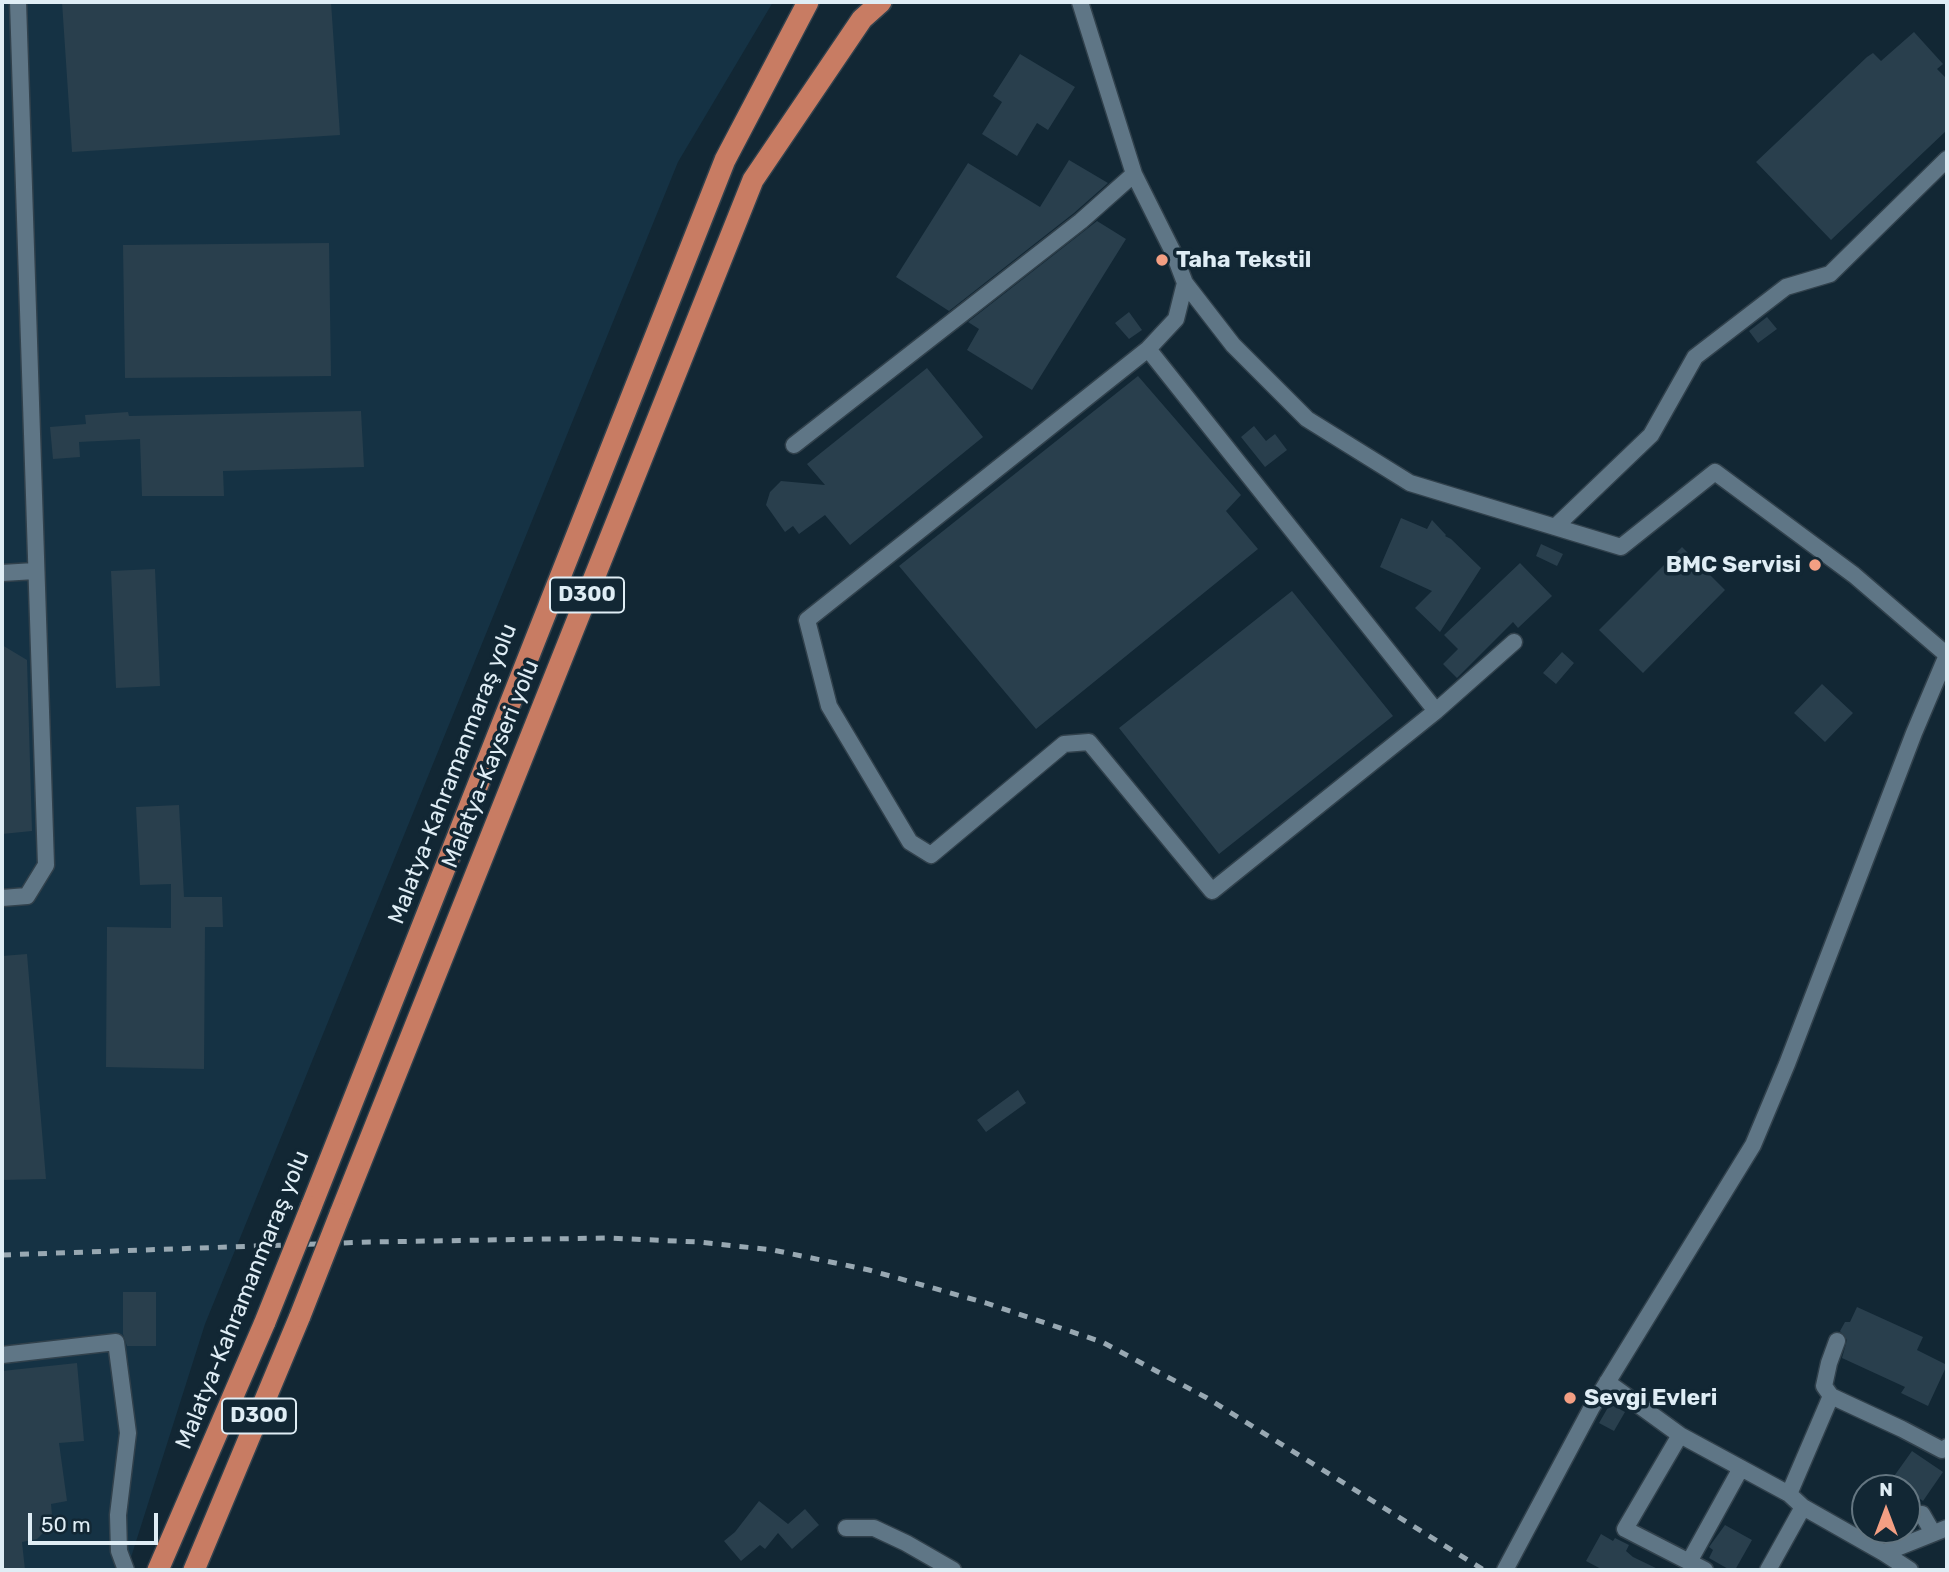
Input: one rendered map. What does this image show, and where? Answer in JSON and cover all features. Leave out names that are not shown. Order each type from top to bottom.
[{"type":"highway","name":"Malatya-Kahramanmaraş yolu","points":[[158,1570],[265,1322],[725,160],[808,2]]},
{"type":"highway","name":"Malatya-Kayseri yolu","points":[[194,1570],[300,1316],[753,180],[862,19],[881,2]]},
{"type":"street","points":[[2,898],[27,896],[46,865],[18,2]]},
{"type":"street","points":[[1080,2],[1134,174],[1174,254],[1185,283],[1233,345],[1307,419],[1410,483],[1621,547],[1715,472],[1854,575],[1947,655],[1753,1145],[1606,1382],[1506,1568]]},
{"type":"street","points":[[1555,527],[1651,435],[1695,357],[1786,287],[1830,274],[1947,159]]},
{"type":"street","points":[[794,445],[1081,221],[1134,174]]},
{"type":"street","points":[[1185,283],[1176,319],[1148,349],[807,620],[829,706],[911,842],[931,855],[1063,744],[1090,742],[1212,891],[1436,711],[1514,642]]},
{"type":"street","points":[[1148,349],[1436,711]]},
{"type":"street","points":[[2,573],[35,571]]},
{"type":"street","points":[[1838,1341],[1824,1386],[1831,1396],[1942,1450],[1947,1447]]},
{"type":"street","points":[[2,1355],[116,1342],[128,1433],[118,1515],[119,1551],[126,1570]]},
{"type":"street","points":[[1606,1382],[1680,1435],[1788,1494],[1803,1507],[1910,1570]]},
{"type":"street","points":[[1788,1494],[1831,1396]]},
{"type":"street","points":[[1680,1435],[1625,1529],[1704,1570]]},
{"type":"street","points":[[1689,1562],[1741,1468]]},
{"type":"street","points":[[1768,1570],[1803,1507]]},
{"type":"street","points":[[1884,1553],[1940,1530],[1923,1514]]},
{"type":"street","points":[[846,1528],[874,1528],[953,1570]]},
{"type":"shaded area","points":[[2,2],[773,2],[678,162],[205,1324],[127,1570],[2,1570]]},
{"type":"building","points":[[62,2],[331,2],[340,135],[72,152]]},
{"type":"building","points":[[1914,32],[1943,64],[1937,69],[1947,79],[1947,130],[1831,240],[1756,162],[1867,57],[1873,53],[1881,61]]},
{"type":"building","points":[[1020,54],[1075,87],[1048,130],[1037,123],[1017,156],[982,134],[1002,102],[993,96]]},
{"type":"building","points":[[1069,160],[1108,183],[949,311],[896,277],[968,163],[1040,207]]},
{"type":"building","points":[[1097,221],[1126,239],[1032,390],[967,350],[979,329],[968,322]]},
{"type":"building","points":[[329,243],[331,376],[125,378],[123,245]]},
{"type":"building","points":[[1129,312],[1142,330],[1129,339],[1115,323]]},
{"type":"building","points":[[1767,317],[1777,329],[1758,343],[1749,331]]},
{"type":"building","points":[[927,368],[983,437],[850,545],[825,515],[799,534],[793,526],[785,532],[766,505],[770,492],[781,481],[825,485],[807,464]]},
{"type":"building","points":[[1138,376],[1241,495],[1226,511],[1258,549],[1036,729],[899,566]]},
{"type":"building","points":[[361,411],[364,467],[223,471],[224,496],[142,496],[140,439],[79,442],[80,457],[53,459],[50,427],[86,424],[85,415],[128,412],[129,416]]},
{"type":"building","points":[[1254,426],[1266,441],[1275,434],[1287,450],[1265,467],[1241,437]]},
{"type":"building","points":[[1401,518],[1427,529],[1432,520],[1445,536],[1481,568],[1440,632],[1415,608],[1432,591],[1380,567]]},
{"type":"building","points":[[1541,544],[1563,554],[1557,566],[1536,556]]},
{"type":"building","points":[[1682,547],[1725,590],[1643,673],[1599,630]]},
{"type":"building","points":[[1520,563],[1552,596],[1518,628],[1513,622],[1457,678],[1443,664],[1458,649],[1444,635]]},
{"type":"building","points":[[155,569],[160,686],[116,688],[111,571]]},
{"type":"building","points":[[1292,591],[1393,716],[1219,854],[1119,728]]},
{"type":"building","points":[[2,645],[27,660],[32,831],[2,834]]},
{"type":"building","points":[[1562,652],[1574,663],[1556,684],[1543,673]]},
{"type":"building","points":[[1822,684],[1853,713],[1825,742],[1794,713]]},
{"type":"building","points":[[179,805],[184,897],[222,897],[223,927],[205,927],[204,1069],[106,1067],[107,927],[171,928],[171,884],[140,885],[136,807]]},
{"type":"building","points":[[27,954],[46,1179],[2,1180],[2,956]]},
{"type":"building","points":[[1018,1090],[1026,1103],[986,1132],[977,1120]]},
{"type":"building","points":[[123,1292],[156,1292],[156,1346],[127,1346],[123,1334]]},
{"type":"building","points":[[1857,1307],[1923,1337],[1917,1350],[1947,1365],[1928,1406],[1901,1393],[1905,1387],[1842,1358],[1847,1340],[1840,1331],[1845,1322],[1850,1322]]},
{"type":"building","points":[[77,1363],[84,1441],[59,1443],[67,1501],[51,1504],[52,1515],[48,1528],[37,1539],[22,1542],[25,1570],[2,1570],[2,1371]]},
{"type":"building","points":[[1610,1404],[1625,1412],[1614,1431],[1599,1423]]},
{"type":"building","points":[[1912,1451],[1943,1472],[1923,1501],[1921,1474],[1896,1474]]},
{"type":"building","points":[[759,1501],[788,1524],[805,1509],[819,1525],[792,1549],[778,1533],[765,1549],[760,1545],[741,1561],[724,1541],[735,1532]]},
{"type":"building","points":[[1725,1525],[1752,1540],[1735,1570],[1709,1558],[1713,1550],[1709,1547]]},
{"type":"building","points":[[1601,1534],[1613,1541],[1615,1538],[1629,1545],[1626,1551],[1633,1557],[1660,1570],[1603,1570],[1586,1561]]},
{"type":"railway","points":[[2,1255],[370,1242],[608,1238],[698,1242],[773,1250],[869,1270],[986,1303],[1102,1342],[1207,1398],[1484,1570]]},
{"type":"place","name":"Taha Tekstil","points":[[1162,260]]},
{"type":"place","name":"BMC Servisi","points":[[1815,565]]},
{"type":"place","name":"Sevgi Evleri","points":[[1570,1398]]}]
